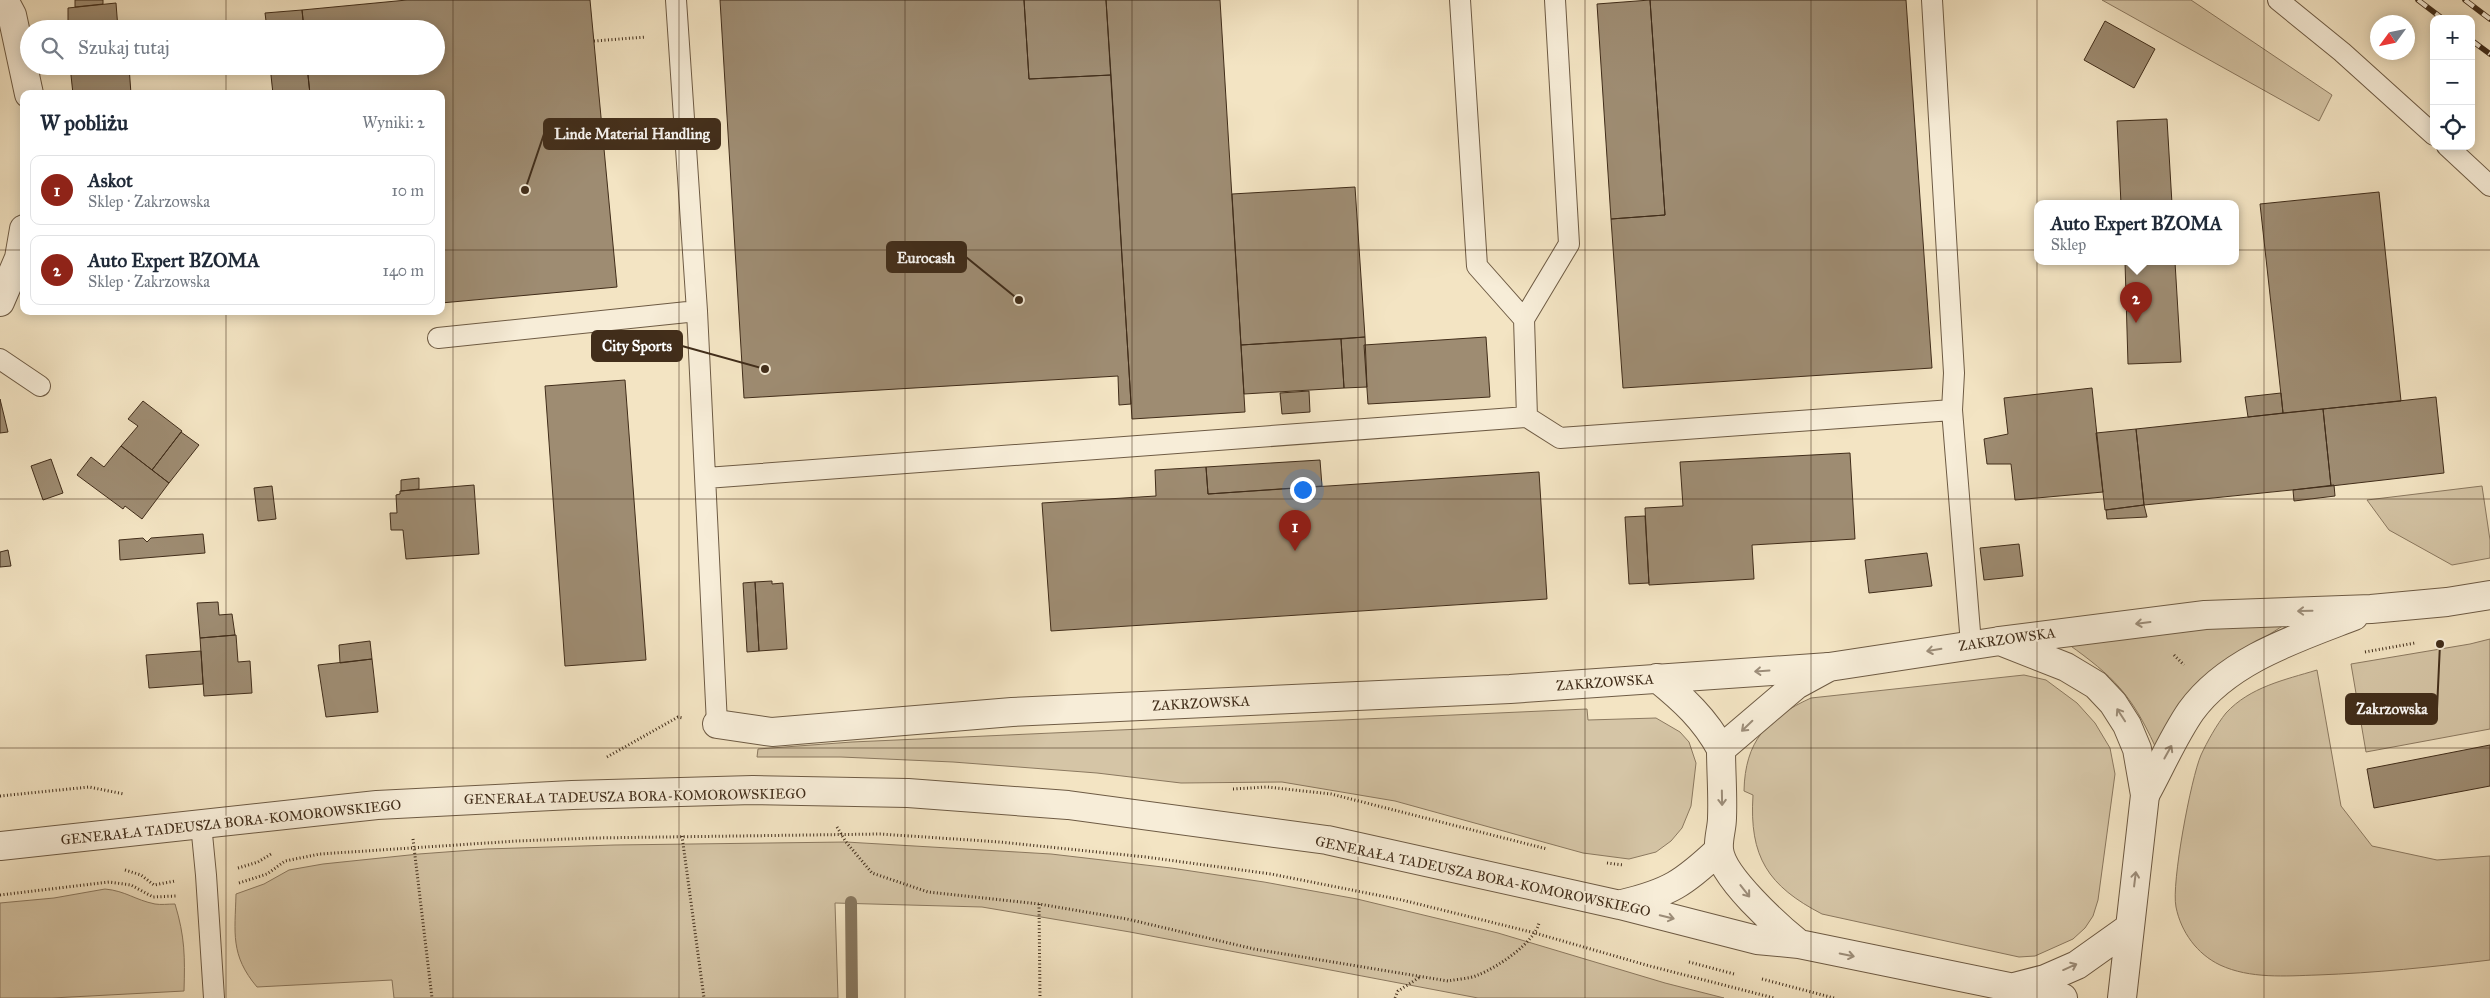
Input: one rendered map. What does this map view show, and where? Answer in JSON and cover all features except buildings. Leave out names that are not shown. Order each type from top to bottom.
[{"type":"street","points":[[4,0],[12,15],[20,52]]},
{"type":"street","points":[[25,75],[28,90]]},
{"type":"street","points":[[0,302],[20,252]]},
{"type":"street","name":"ZAKRZOWSKA","points":[[717,724],[772,732],[1012,712],[1510,689],[1829,667],[1971,644],[2205,615],[2371,609],[2426,605],[2490,595]]},
{"type":"street","points":[[2144,795],[2191,712],[2208,692],[2239,668],[2272,650],[2371,609]]},
{"type":"street","points":[[2000,641],[2066,667],[2096,685],[2113,703],[2127,725],[2137,749],[2144,795],[2122,998]]},
{"type":"street","points":[[1721,749],[1796,685],[1829,667]]},
{"type":"street","points":[[1657,678],[1693,708],[1712,733],[1721,749],[1722,817],[1719,850],[1730,872],[1767,918],[1799,944]]},
{"type":"street","name":"GENERAŁA TADEUSZA BORA-KOMOROWSKIEGO","points":[[0,846],[377,805],[572,795],[752,790],[908,793],[1068,804],[1327,840],[1620,904],[1758,940],[1799,944],[2063,998]]},
{"type":"street","points":[[1620,904],[1648,898],[1675,887],[1719,850]]},
{"type":"street","points":[[2008,988],[2045,979],[2077,964],[2129,928]]},
{"type":"lane","points":[[676,0],[697,311],[717,724]]},
{"type":"lane","points":[[1460,0],[1477,266],[1524,319]]},
{"type":"lane","points":[[1527,417],[1524,319],[1569,244],[1555,0]]},
{"type":"lane","points":[[1932,0],[1954,373],[1952,410],[1971,644]]},
{"type":"lane","points":[[2278,0],[2342,52],[2430,130]]},
{"type":"lane","points":[[2451,150],[2490,186]]},
{"type":"lane","points":[[438,338],[697,311]]},
{"type":"lane","points":[[0,360],[40,386]]},
{"type":"lane","points":[[706,478],[1527,417],[1560,438],[1952,410]]},
{"type":"lane","points":[[201,824],[214,998]]},
{"type":"path","points":[[594,42],[679,34]]},
{"type":"path","points":[[2360,653],[2416,643]]},
{"type":"path","points":[[604,759],[678,717]]},
{"type":"path","points":[[844,822],[834,822],[872,873],[928,892],[1039,904],[1127,919],[1254,948],[1420,977],[1448,981],[1478,976],[1530,942],[1538,927]]},
{"type":"path","points":[[412,834],[432,998]]},
{"type":"path","points":[[239,883],[267,874],[285,861],[311,856],[593,838],[880,834],[1000,842],[1146,857],[1261,873],[1402,900],[1536,933],[1637,963],[1774,998]]},
{"type":"path","points":[[682,836],[704,998]]},
{"type":"path","points":[[247,866],[273,853]]},
{"type":"path","points":[[1604,862],[1628,864]]},
{"type":"path","points":[[0,896],[109,882],[131,884],[153,898],[170,897]]},
{"type":"path","points":[[1039,904],[1040,998]]},
{"type":"path","points":[[1535,919],[1548,922]]},
{"type":"path","points":[[1395,998],[1398,991],[1420,977]]},
{"type":"shaded area","points":[[2102,0],[2191,0],[2332,95],[2319,121]]},
{"type":"shaded area","points":[[2482,486],[2490,540],[2490,558],[2452,565],[2389,530],[2367,500]]},
{"type":"shaded area","points":[[2264,622],[2289,622],[2250,647],[2214,675],[2197,691],[2167,726],[2155,746],[2138,713],[2120,688],[2098,667],[2068,644]]},
{"type":"shaded area","points":[[2490,639],[2490,729],[2366,752],[2351,664]]},
{"type":"shaded area","points":[[2317,670],[2341,806],[2372,846],[2437,860],[2490,856],[2490,960],[2360,973],[2293,976],[2256,975],[2243,973],[2220,965],[2204,955],[2186,933],[2176,907],[2176,877],[2187,807],[2203,750],[2226,713],[2235,704],[2257,691],[2280,681]]},
{"type":"shaded area","points":[[2024,675],[2046,680],[2077,703],[2095,723],[2110,748],[2115,774],[2098,900],[2093,916],[2085,928],[2073,939],[2035,956],[2019,957],[1822,914],[1803,903],[1775,880],[1759,853],[1753,817],[1753,795],[1744,791],[1745,773],[1754,745],[1761,733],[1771,723],[1782,714],[1811,698]]},
{"type":"shaded area","points":[[1587,709],[1588,720],[1656,718],[1680,732],[1689,742],[1696,763],[1691,806],[1682,828],[1671,841],[1656,852],[1629,859],[1583,853],[1395,801],[1282,782],[1181,783],[1097,773],[953,762],[841,757],[757,757],[758,749],[852,742]]},
{"type":"shaded area","points":[[846,842],[1051,854],[1171,868],[1264,882],[1357,899],[1498,933],[1665,983],[1724,998],[1478,998],[1130,932],[982,907],[835,903],[838,998],[394,998],[392,980],[257,987],[242,964],[236,943],[236,894],[264,884],[289,870],[323,864],[486,849],[614,845]]},
{"type":"shaded area","points":[[105,889],[155,904],[175,904],[184,947],[184,991],[52,998],[0,998],[0,903],[54,898]]},
{"type":"waterway","points":[[851,902],[852,998]]},
{"type":"railway","points":[[2418,0],[2438,15]]},
{"type":"railway","points":[[2465,0],[2490,19]]},
{"type":"railway","points":[[2475,43],[2490,54]]},
{"type":"place","name":"Linde Material Handling","points":[[525,190]]},
{"type":"place","name":"Eurocash","points":[[1019,300]]},
{"type":"place","name":"Auto Expert BZOMA","points":[[2136,323]]},
{"type":"place","name":"City Sports","points":[[765,369]]},
{"type":"place","name":"Askot","points":[[1295,551]]},
{"type":"place","name":"Zakrzowska","points":[[2440,644]]}]
